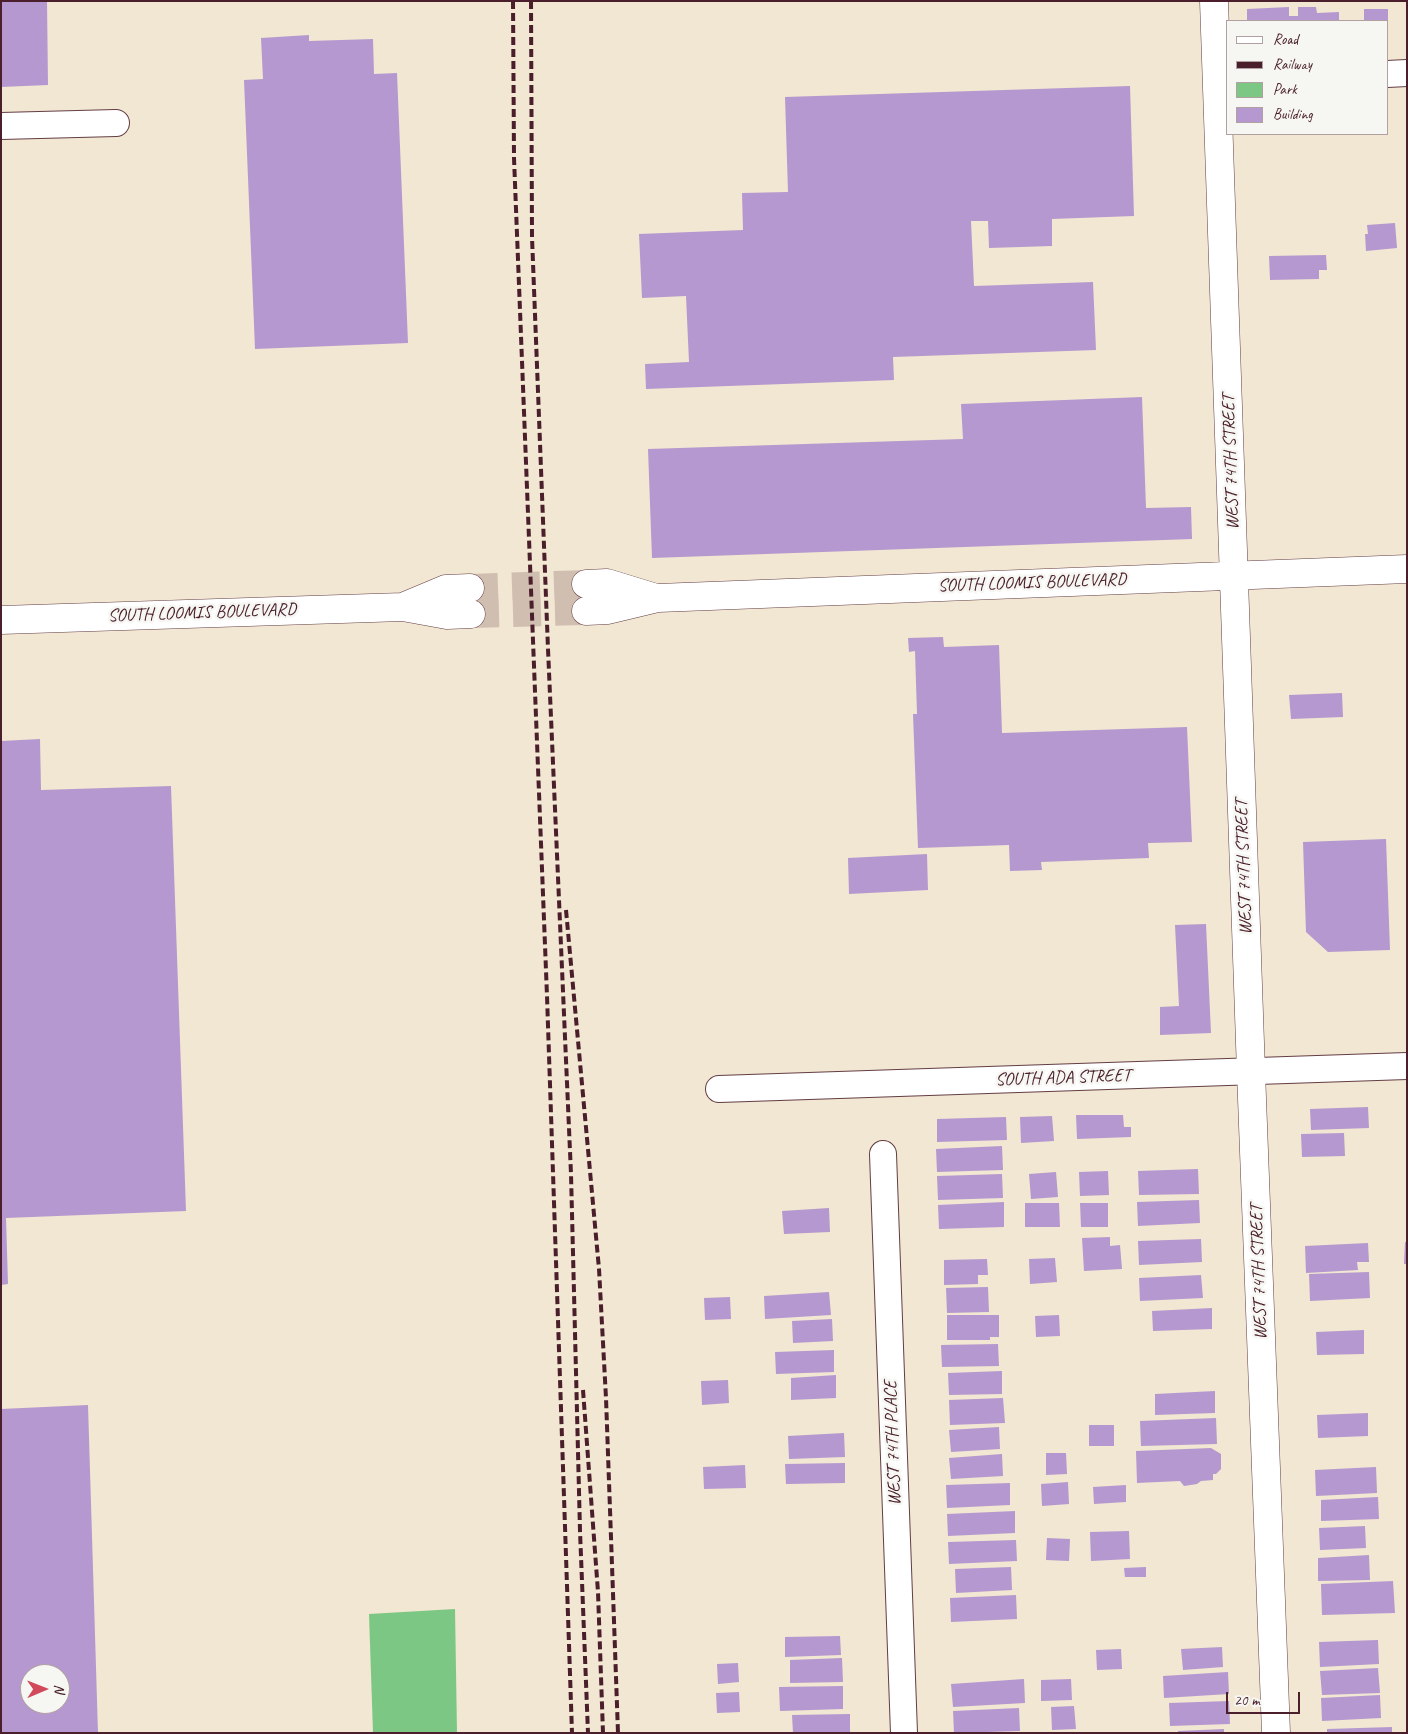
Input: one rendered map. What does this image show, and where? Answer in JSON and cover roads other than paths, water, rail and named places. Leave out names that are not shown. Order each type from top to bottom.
[{"type":"street","name":"WEST 74TH STREET","points":[[1214,1],[1222,80],[1251,1072],[1276,1733]]},
{"type":"street","points":[[1388,74],[1407,73]]},
{"type":"street","points":[[1,126],[116,122]]},
{"type":"street","name":"SOUTH LOOMIS BOULEVARD","points":[[586,611],[608,610],[658,598],[1407,569]]},
{"type":"street","name":"SOUTH LOOMIS BOULEVARD","points":[[586,584],[608,584],[658,598]]},
{"type":"street","name":"SOUTH LOOMIS BOULEVARD","points":[[1,620],[403,607],[447,615],[471,601]]},
{"type":"street","name":"SOUTH ADA STREET","points":[[719,1089],[1407,1066]]},
{"type":"street","name":"WEST 74TH PLACE","points":[[883,1154],[904,1733]]},
{"type":"tunnel","points":[[470,588],[586,584]]},
{"type":"tunnel","points":[[471,614],[586,611]]},
{"type":"railway","points":[[513,1],[514,158],[547,996],[572,1733]]},
{"type":"railway","points":[[531,1],[532,237],[571,1174],[580,1531],[588,1733]]},
{"type":"railway","points":[[566,910],[599,1269],[606,1398],[618,1733]]},
{"type":"railway","points":[[583,1390],[598,1592],[603,1733]]}]
